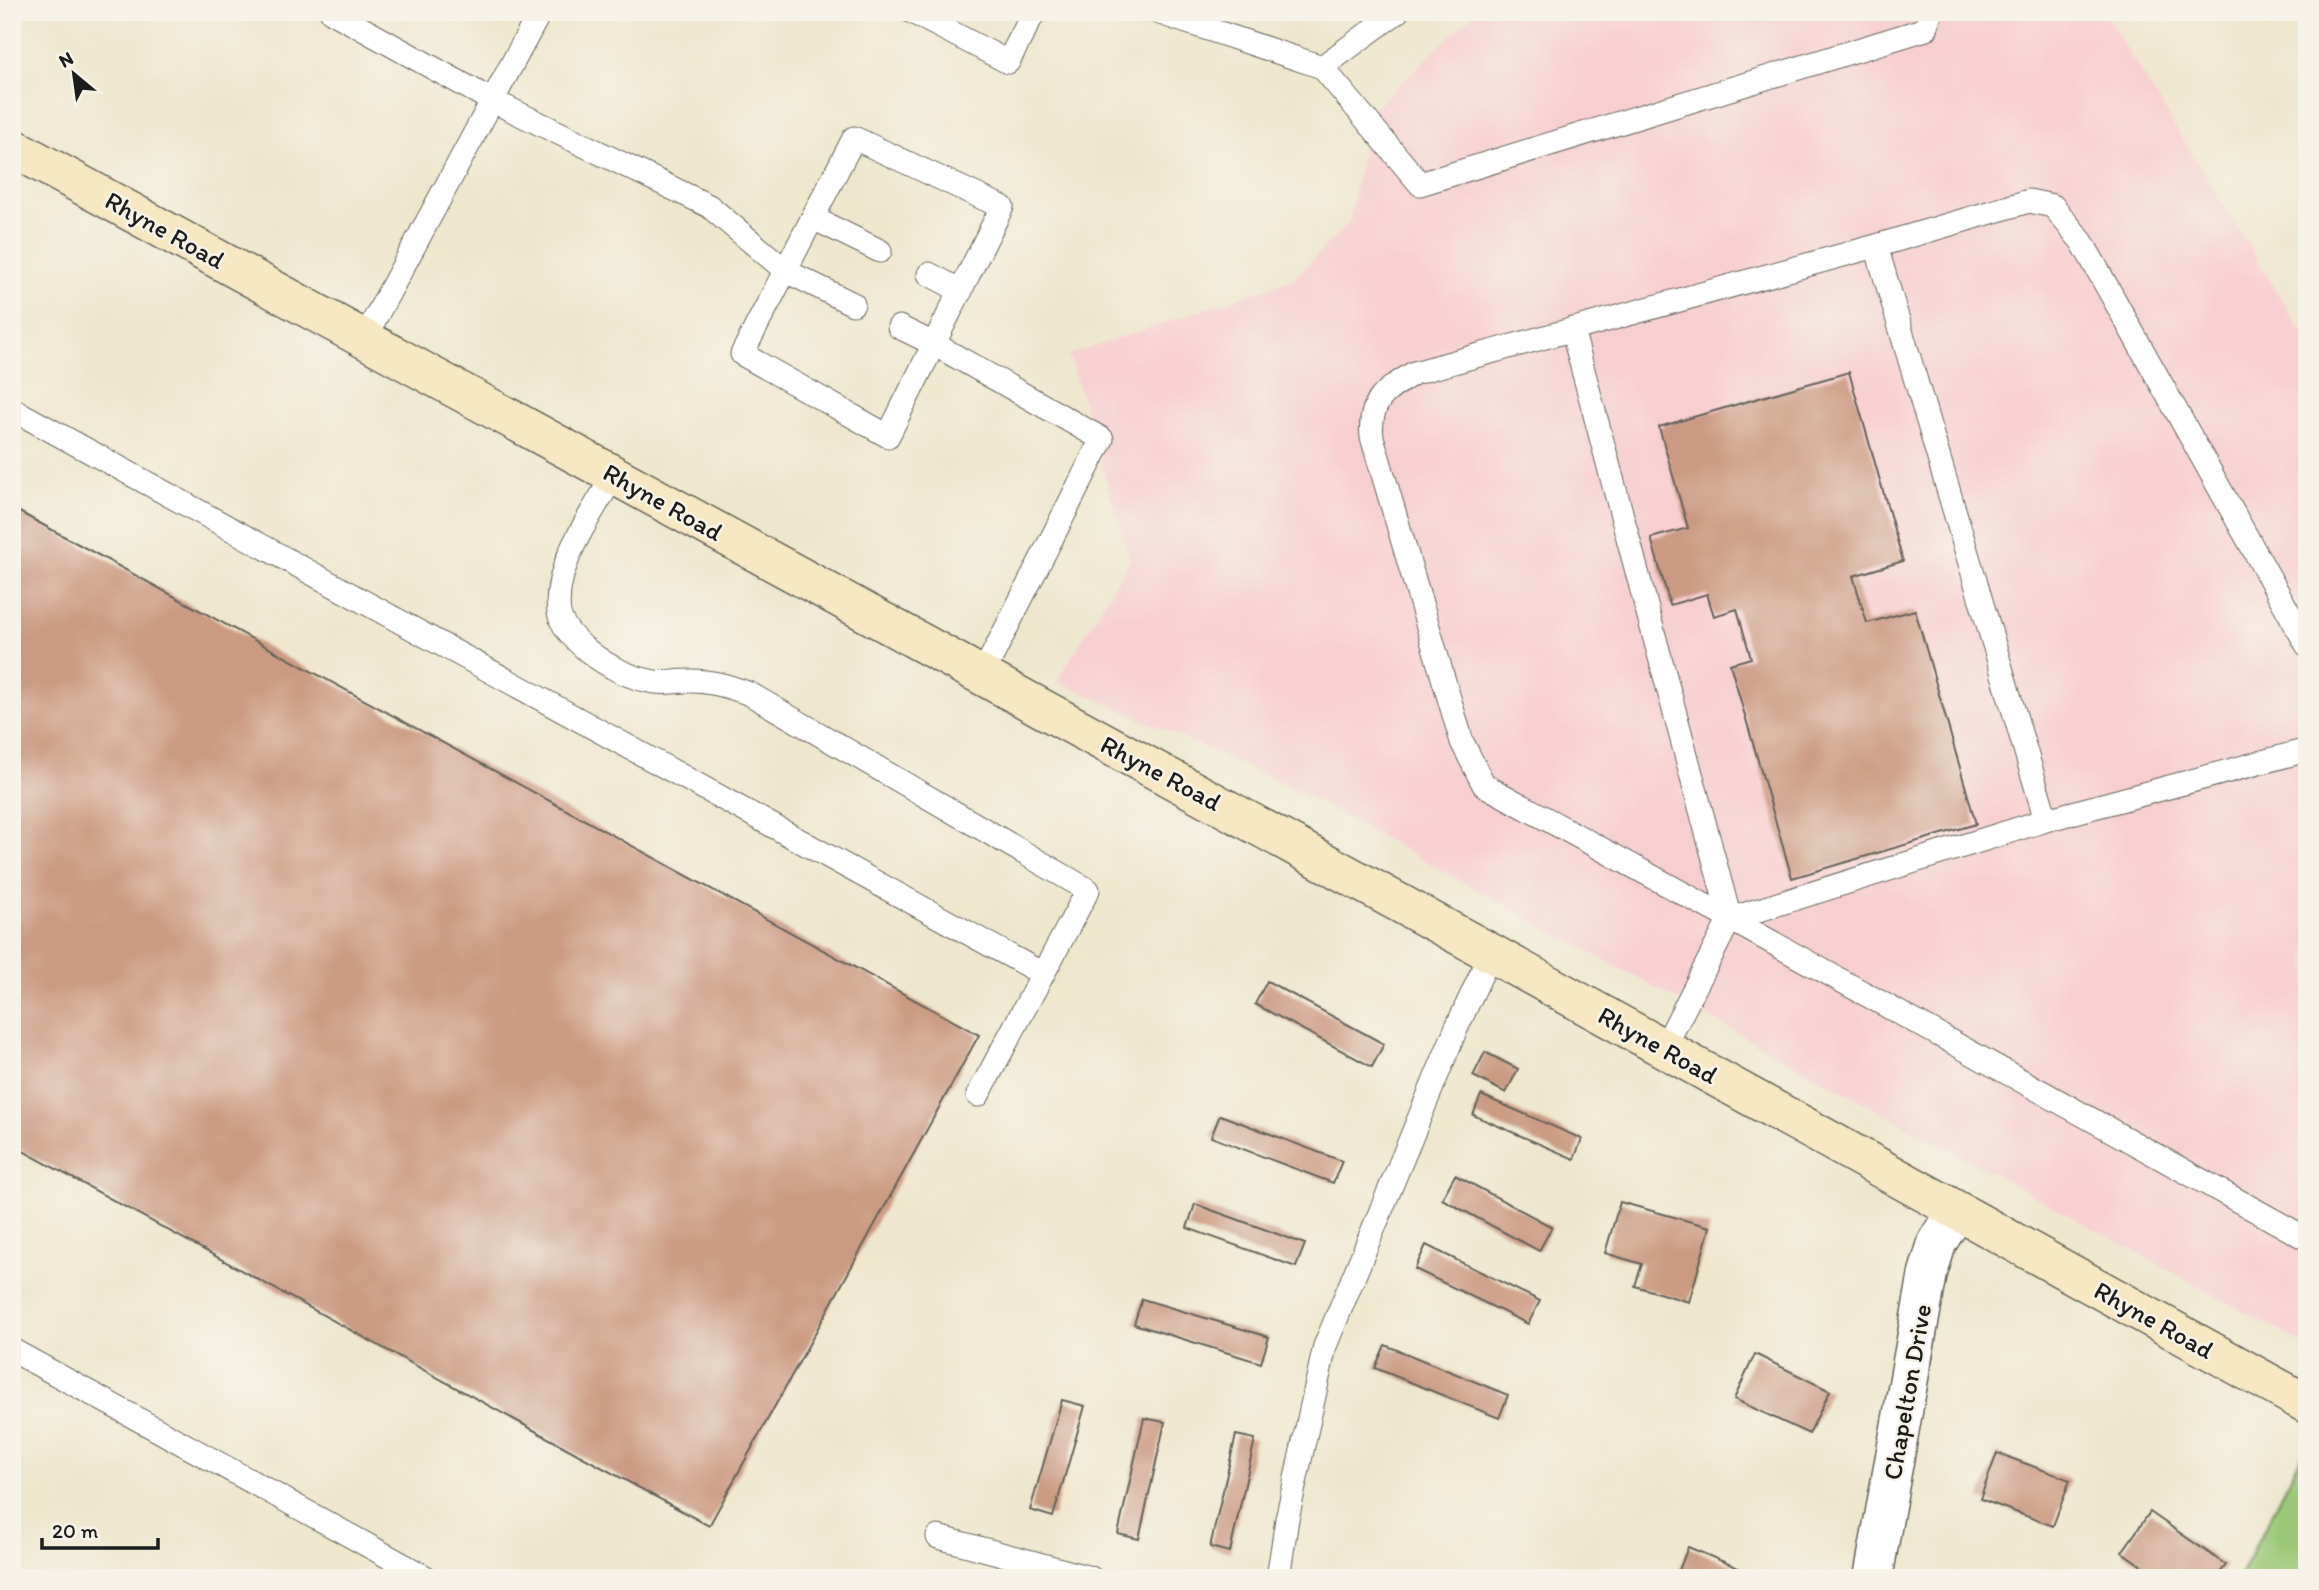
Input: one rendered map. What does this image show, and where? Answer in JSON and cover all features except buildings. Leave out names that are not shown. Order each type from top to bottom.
[{"type":"street","name":"Rhyne Road","points":[[12,147],[1491,953],[2307,1404]]},
{"type":"street","name":"Chapelton Drive","points":[[1873,1578],[1928,1273],[1937,1243],[1957,1211]]},
{"type":"lane","points":[[332,12],[491,100],[709,206],[786,271],[853,304]]},
{"type":"lane","points":[[364,339],[540,12]]},
{"type":"lane","points":[[912,12],[1008,62],[1034,12]]},
{"type":"lane","points":[[1157,12],[1322,67],[1420,184],[1926,29],[1931,12]]},
{"type":"lane","points":[[1322,67],[1397,12]]},
{"type":"lane","points":[[854,138],[1002,208],[888,436],[743,354],[813,218],[854,138]]},
{"type":"lane","points":[[2307,645],[2082,242],[2053,206],[2029,201],[1876,246],[1414,373],[1384,392],[1370,420],[1462,742],[1484,785],[2307,1239]]},
{"type":"lane","points":[[813,218],[880,251]]},
{"type":"lane","points":[[1876,246],[2046,820]]},
{"type":"lane","points":[[929,274],[961,291]]},
{"type":"lane","points":[[899,327],[1102,439],[982,676]]},
{"type":"lane","points":[[1572,329],[1730,919],[1664,1048]]},
{"type":"lane","points":[[12,409],[1043,974]]},
{"type":"lane","points":[[614,475],[568,557],[559,592],[559,614],[583,647],[604,664],[638,679],[660,683],[689,681],[722,684],[750,694],[1088,890],[978,1095]]},
{"type":"lane","points":[[1730,919],[2046,820],[2307,750]]},
{"type":"lane","points":[[1278,1578],[1287,1519],[1325,1346],[1456,1029],[1491,953]]},
{"type":"lane","points":[[12,1350],[427,1578]]},
{"type":"lane","points":[[938,1537],[1091,1578]]},
{"type":"shaded area","points":[[1476,12],[2104,12],[2307,340],[2307,1346],[1281,782],[1057,681],[1130,560],[1069,355],[1294,279],[1349,222],[1369,113]]},
{"type":"green space","points":[[2307,1445],[2307,1578],[2239,1578]]}]
